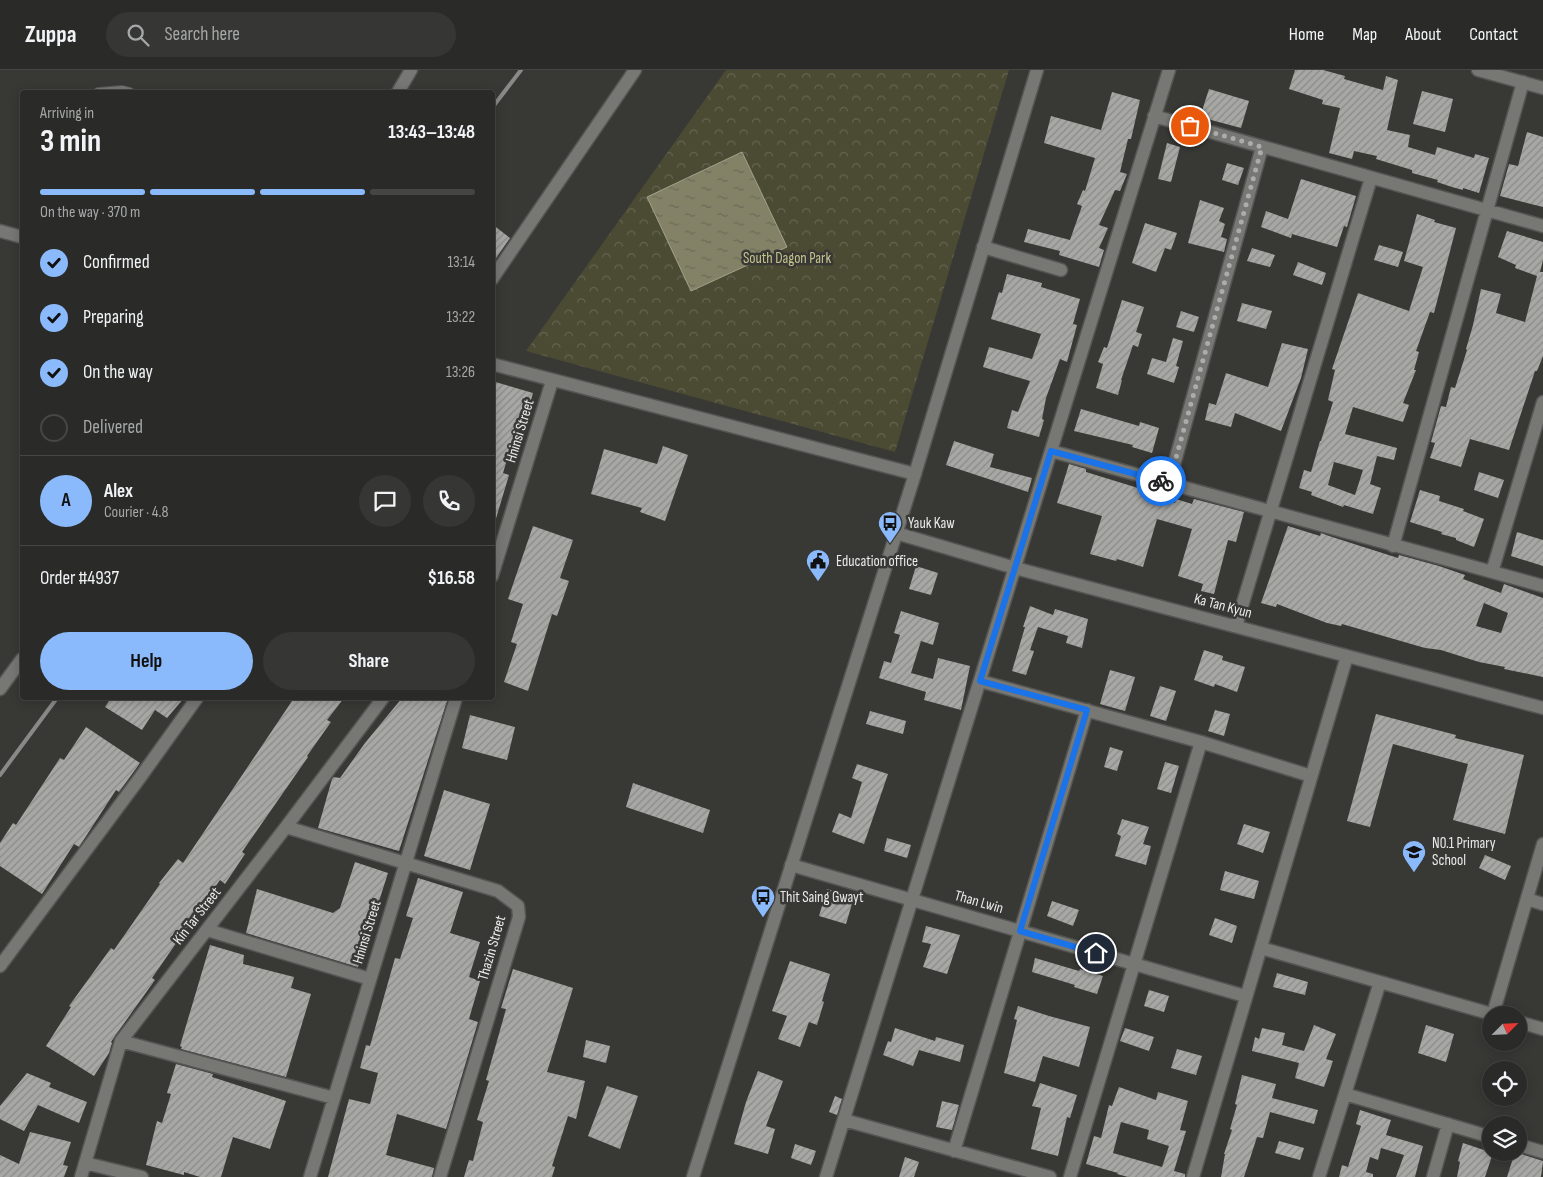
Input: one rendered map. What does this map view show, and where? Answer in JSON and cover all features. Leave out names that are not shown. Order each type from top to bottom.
[{"type":"street","points":[[399,90],[411,70]]},
{"type":"street","points":[[495,275],[635,70]]},
{"type":"street","points":[[693,1177],[915,474],[1037,70]]},
{"type":"street","points":[[826,1177],[1169,70]]},
{"type":"street","points":[[1478,70],[1543,88]]},
{"type":"street","points":[[1394,546],[1523,82]]},
{"type":"street","points":[[1154,116],[1543,226]]},
{"type":"street","points":[[1169,483],[1262,147]]},
{"type":"street","points":[[1236,626],[1371,178]]},
{"type":"street","points":[[0,231],[20,236]]},
{"type":"street","points":[[983,247],[1061,270]]},
{"type":"street","points":[[495,365],[915,474]]},
{"type":"street","name":"Hninsi Street","points":[[495,566],[552,381]]},
{"type":"street","points":[[1492,572],[1543,402]]},
{"type":"street","points":[[1051,451],[1543,586]]},
{"type":"street","name":"Ka Tan Kyun","points":[[896,534],[1015,568],[1543,708]]},
{"type":"street","points":[[1193,1177],[1347,656]]},
{"type":"street","points":[[0,689],[20,662]]},
{"type":"street","points":[[980,681],[1201,742],[1311,776]]},
{"type":"street","points":[[0,966],[196,700]]},
{"type":"street","name":"Kin Tar Street","points":[[81,1177],[122,1041],[286,828],[382,700]]},
{"type":"street","name":"Hninsi Street","points":[[310,1177],[455,700]]},
{"type":"street","points":[[954,1151],[1087,710]]},
{"type":"street","points":[[1070,1177],[1201,742]]},
{"type":"street","name":"Thazin Street","points":[[286,828],[498,891],[518,906],[519,917],[440,1177]]},
{"type":"street","points":[[1497,1006],[1543,844]]},
{"type":"street","name":"Than Lwin","points":[[791,865],[1245,996]]},
{"type":"street","points":[[1527,899],[1543,904]]},
{"type":"street","points":[[207,930],[370,979]]},
{"type":"street","points":[[1261,948],[1482,1012]]},
{"type":"street","points":[[1319,1177],[1380,982]]},
{"type":"street","points":[[1528,1025],[1543,1029]]},
{"type":"street","points":[[122,1041],[334,1098]]},
{"type":"street","points":[[1345,1094],[1482,1134]]},
{"type":"street","points":[[844,1120],[1050,1177]]},
{"type":"street","points":[[1433,1177],[1448,1124]]},
{"type":"street","points":[[1527,1147],[1543,1152]]},
{"type":"street","points":[[85,1163],[142,1177]]},
{"type":"green space","name":"South Dagon Park","points":[[726,70],[1009,70],[895,452],[526,351]]},
{"type":"water","points":[[742,152],[787,247],[691,291],[647,197]]},
{"type":"building","points":[[1295,70],[1323,70],[1345,76],[1344,79],[1383,90],[1386,76],[1398,80],[1387,130],[1410,135],[1408,147],[1435,155],[1437,147],[1474,158],[1475,154],[1489,158],[1479,193],[1452,187],[1437,182],[1438,180],[1412,173],[1412,170],[1376,159],[1377,156],[1354,151],[1352,159],[1329,153],[1340,108],[1322,104],[1323,100],[1289,89]]},
{"type":"building","points":[[1209,89],[1249,101],[1241,128],[1200,117]]},
{"type":"building","points":[[1422,91],[1453,99],[1445,132],[1413,124]]},
{"type":"building","points":[[1112,92],[1140,100],[1131,139],[1128,139],[1120,172],[1127,174],[1120,191],[1115,190],[1099,225],[1108,228],[1099,248],[1104,250],[1099,267],[1059,255],[1060,251],[1024,242],[1028,229],[1070,240],[1082,206],[1077,204],[1083,190],[1085,191],[1095,158],[1044,143],[1051,116],[1101,130]]},
{"type":"building","points":[[1527,132],[1543,137],[1543,207],[1500,196],[1509,164],[1518,166]]},
{"type":"building","points":[[1167,143],[1180,147],[1171,182],[1158,179]]},
{"type":"building","points":[[1227,163],[1244,168],[1238,185],[1222,180]]},
{"type":"building","points":[[1301,179],[1356,196],[1347,227],[1344,226],[1337,247],[1292,234],[1291,238],[1261,227],[1266,211],[1288,219]]},
{"type":"building","points":[[1200,200],[1224,208],[1219,221],[1225,224],[1221,237],[1227,239],[1224,252],[1188,243]]},
{"type":"building","points":[[1417,214],[1435,220],[1434,222],[1456,228],[1434,313],[1430,312],[1416,351],[1419,352],[1414,370],[1416,370],[1403,403],[1409,405],[1403,422],[1353,407],[1345,434],[1397,448],[1394,460],[1377,456],[1370,484],[1381,488],[1373,514],[1344,505],[1343,507],[1311,495],[1312,492],[1299,488],[1304,470],[1311,472],[1333,402],[1328,400],[1335,370],[1332,369],[1358,293],[1409,311],[1423,267],[1404,261]],"holes":[[[1334,462],[1363,470],[1355,495],[1328,485]]]},
{"type":"building","points":[[1145,223],[1177,233],[1171,250],[1165,248],[1156,272],[1132,263]]},
{"type":"building","points":[[495,226],[510,238],[495,260]]},
{"type":"building","points":[[1507,231],[1543,242],[1543,260],[1540,272],[1543,272],[1543,356],[1537,371],[1535,371],[1509,450],[1470,439],[1461,467],[1430,458],[1435,443],[1431,442],[1441,406],[1446,407],[1451,387],[1455,388],[1467,350],[1481,289],[1501,294],[1496,313],[1525,322],[1537,276],[1515,268],[1516,265],[1498,257]]},
{"type":"building","points":[[1379,245],[1403,252],[1398,267],[1374,260]]},
{"type":"building","points":[[1252,248],[1275,255],[1270,267],[1247,261]]},
{"type":"building","points":[[1298,262],[1326,273],[1322,285],[1293,275]]},
{"type":"building","points":[[1007,274],[1042,283],[1041,287],[1080,299],[1073,324],[1077,325],[1067,362],[1060,359],[1046,398],[1042,419],[1044,420],[1039,437],[1007,428],[1012,410],[1018,412],[1030,381],[983,367],[989,347],[1032,359],[1041,334],[991,319],[999,292],[1002,293]]},
{"type":"building","points":[[1122,300],[1144,307],[1136,332],[1142,334],[1138,347],[1133,345],[1118,395],[1096,388],[1103,364],[1098,362],[1104,347],[1107,348]]},
{"type":"building","points":[[1242,303],[1272,311],[1266,329],[1237,321]]},
{"type":"building","points":[[1181,311],[1199,317],[1194,332],[1176,327]]},
{"type":"building","points":[[1173,338],[1183,341],[1176,366],[1179,367],[1174,383],[1147,374],[1152,358],[1166,362]]},
{"type":"building","points":[[1282,343],[1308,349],[1301,378],[1281,431],[1235,413],[1231,427],[1205,420],[1209,403],[1216,405],[1226,373],[1268,387]]},
{"type":"building","points":[[495,382],[533,393],[522,432],[516,430],[503,473],[509,475],[495,522]]},
{"type":"building","points":[[1081,409],[1139,426],[1140,422],[1159,428],[1152,453],[1132,447],[1133,445],[1074,431]]},
{"type":"building","points":[[954,441],[994,454],[990,467],[1032,478],[1028,492],[946,465]]},
{"type":"building","points":[[663,446],[688,455],[665,521],[640,512],[642,508],[591,494],[604,449],[657,464]]},
{"type":"building","points":[[1069,464],[1086,469],[1086,472],[1138,488],[1138,490],[1175,503],[1176,499],[1192,504],[1194,499],[1244,512],[1236,542],[1228,540],[1214,594],[1201,591],[1203,584],[1178,576],[1192,529],[1157,519],[1143,567],[1117,559],[1116,561],[1090,554],[1102,516],[1057,503]]},
{"type":"building","points":[[1479,472],[1504,480],[1498,498],[1474,490]]},
{"type":"building","points":[[1420,490],[1440,496],[1439,501],[1464,509],[1463,511],[1484,519],[1474,547],[1456,540],[1456,538],[1441,534],[1442,532],[1410,522]]},
{"type":"building","points":[[533,526],[573,540],[560,578],[569,581],[557,616],[552,614],[528,691],[504,682],[517,644],[511,642],[523,604],[508,599]]},
{"type":"building","points":[[1288,526],[1320,536],[1321,533],[1398,558],[1399,555],[1439,566],[1465,575],[1463,579],[1501,593],[1504,584],[1543,598],[1543,677],[1504,669],[1505,667],[1479,662],[1441,650],[1425,648],[1342,624],[1341,626],[1327,623],[1277,604],[1276,607],[1261,603]],"holes":[[[1484,603],[1508,613],[1501,633],[1476,626]]]},
{"type":"building","points":[[1517,532],[1543,540],[1543,566],[1511,556]]},
{"type":"building","points":[[916,566],[938,573],[931,595],[909,589]]},
{"type":"building","points":[[1030,606],[1053,615],[1055,609],[1088,619],[1082,648],[1066,643],[1068,636],[1038,627],[1030,650],[1034,651],[1026,675],[1012,671]]},
{"type":"building","points":[[901,611],[939,623],[933,645],[921,641],[911,673],[933,679],[938,658],[970,666],[961,710],[924,700],[926,692],[879,678],[884,661],[891,663],[900,635],[894,633]]},
{"type":"building","points":[[1204,650],[1223,656],[1222,660],[1245,667],[1237,692],[1215,684],[1214,687],[1194,680]]},
{"type":"building","points":[[1110,670],[1135,677],[1125,711],[1100,704]]},
{"type":"building","points":[[1160,686],[1176,691],[1166,721],[1150,716]]},
{"type":"building","points":[[110,700],[182,700],[167,718],[155,710],[142,730],[105,707]]},
{"type":"building","points":[[293,700],[342,700],[327,720],[331,722],[308,757],[242,852],[245,854],[225,884],[220,880],[152,978],[155,980],[111,1042],[109,1053],[94,1076],[46,1046],[71,1007],[69,1006],[111,948],[114,950],[159,883],[178,859],[183,863]]},
{"type":"building","points":[[400,700],[447,700],[399,851],[318,828],[332,779],[334,777],[340,778],[365,743]]},
{"type":"building","points":[[1215,710],[1230,714],[1224,736],[1208,731]]},
{"type":"building","points":[[870,711],[906,721],[903,734],[866,724]]},
{"type":"building","points":[[1376,714],[1456,735],[1455,738],[1524,755],[1505,834],[1453,820],[1468,764],[1393,744],[1370,827],[1347,821]]},
{"type":"building","points":[[470,715],[515,727],[507,760],[462,748]]},
{"type":"building","points":[[86,727],[140,763],[119,792],[116,790],[79,847],[74,844],[42,894],[0,866],[0,843],[13,823],[16,825],[60,758],[64,760]]},
{"type":"building","points":[[1110,747],[1123,751],[1117,771],[1104,767]]},
{"type":"building","points":[[1165,762],[1179,766],[1171,793],[1157,789]]},
{"type":"building","points":[[857,764],[888,774],[864,844],[832,832],[839,813],[851,818],[862,782],[852,778]]},
{"type":"building","points":[[633,783],[710,810],[703,833],[626,807]]},
{"type":"building","points":[[444,790],[490,804],[470,870],[424,856]]},
{"type":"building","points":[[1122,819],[1149,827],[1143,844],[1151,846],[1146,865],[1115,856],[1121,836],[1117,834]]},
{"type":"building","points":[[1244,824],[1270,832],[1263,853],[1237,844]]},
{"type":"building","points":[[887,838],[911,845],[907,858],[884,851]]},
{"type":"building","points":[[1485,855],[1511,866],[1505,880],[1479,868]]},
{"type":"building","points":[[355,862],[388,873],[358,967],[246,933],[257,889],[333,913],[340,908]]},
{"type":"building","points":[[1225,871],[1259,881],[1254,899],[1220,890]]},
{"type":"building","points":[[418,878],[463,892],[450,933],[480,942],[469,977],[480,981],[469,1019],[478,1022],[446,1129],[397,1114],[386,1155],[434,1168],[432,1177],[328,1177],[349,1099],[370,1104],[378,1073],[360,1068],[366,1045],[370,1046],[395,958],[400,959],[413,918],[406,916]]},
{"type":"building","points":[[827,889],[854,897],[846,924],[819,916]]},
{"type":"building","points":[[1052,901],[1079,910],[1073,926],[1047,916]]},
{"type":"building","points":[[1215,918],[1237,926],[1232,943],[1209,935]]},
{"type":"building","points":[[926,926],[960,935],[947,974],[923,967],[931,944],[922,942]]},
{"type":"building","points":[[210,945],[244,955],[243,964],[294,977],[291,988],[311,994],[286,1077],[181,1049],[182,1047],[180,1046]]},
{"type":"building","points":[[1035,958],[1103,976],[1097,994],[1032,972]]},
{"type":"building","points":[[790,961],[830,974],[817,1025],[809,1022],[800,1047],[778,1039],[787,1016],[772,1011]]},
{"type":"building","points":[[513,969],[573,988],[547,1072],[585,1081],[576,1119],[568,1116],[552,1166],[555,1167],[552,1177],[464,1177],[469,1160],[473,1161],[483,1122],[477,1120],[489,1081],[486,1080],[506,1009],[501,1008]]},
{"type":"building","points":[[1277,973],[1308,982],[1305,995],[1273,987]]},
{"type":"building","points":[[1149,990],[1169,996],[1164,1012],[1144,1006]]},
{"type":"building","points":[[1018,1006],[1090,1027],[1079,1067],[1043,1056],[1035,1082],[1004,1073],[1017,1020],[1014,1019]]},
{"type":"building","points":[[1314,1025],[1336,1034],[1326,1059],[1333,1061],[1324,1087],[1295,1078],[1299,1063],[1252,1051],[1255,1037],[1259,1039],[1262,1028],[1285,1033],[1282,1045],[1304,1051]]},
{"type":"building","points":[[1426,1025],[1454,1034],[1446,1062],[1418,1053]]},
{"type":"building","points":[[895,1028],[935,1041],[936,1037],[964,1045],[960,1062],[919,1050],[913,1066],[883,1055],[888,1041],[891,1042]]},
{"type":"building","points":[[1125,1028],[1154,1037],[1149,1051],[1120,1041]]},
{"type":"building","points":[[586,1040],[610,1046],[606,1063],[583,1057]]},
{"type":"building","points":[[1177,1049],[1202,1056],[1196,1075],[1171,1068]]},
{"type":"building","points":[[176,1064],[213,1074],[212,1077],[286,1101],[270,1149],[233,1137],[221,1177],[200,1177],[184,1172],[184,1175],[146,1165],[157,1121],[162,1123],[171,1094],[167,1093]]},
{"type":"building","points":[[758,1071],[783,1081],[766,1126],[775,1129],[768,1154],[734,1144],[746,1102]]},
{"type":"building","points":[[27,1073],[51,1083],[49,1087],[87,1102],[79,1123],[38,1105],[24,1131],[0,1119],[0,1106]]},
{"type":"building","points":[[1242,1075],[1276,1084],[1272,1098],[1318,1110],[1314,1124],[1270,1112],[1263,1138],[1257,1137],[1244,1177],[1221,1177],[1224,1154],[1232,1130],[1230,1129],[1237,1105],[1235,1104]]},
{"type":"building","points":[[1040,1083],[1077,1095],[1070,1118],[1067,1117],[1058,1156],[1031,1149],[1041,1108],[1032,1106]]},
{"type":"building","points":[[607,1086],[638,1096],[620,1149],[588,1136]]},
{"type":"building","points":[[1119,1087],[1156,1100],[1158,1092],[1188,1101],[1180,1130],[1186,1131],[1174,1171],[1185,1174],[1185,1177],[1128,1177],[1086,1164],[1094,1136],[1101,1138],[1109,1105],[1112,1106]],"holes":[[[1121,1122],[1149,1130],[1147,1139],[1169,1146],[1162,1167],[1113,1153]]]},
{"type":"building","points":[[835,1096],[842,1099],[837,1115],[829,1112]]},
{"type":"building","points":[[942,1101],[959,1105],[952,1130],[936,1127]]},
{"type":"building","points":[[1360,1110],[1391,1120],[1386,1135],[1423,1146],[1415,1177],[1396,1177],[1404,1155],[1381,1148],[1378,1160],[1370,1157],[1366,1172],[1373,1174],[1373,1177],[1339,1177],[1342,1165],[1348,1167],[1361,1126],[1356,1124]]},
{"type":"building","points":[[30,1132],[71,1142],[63,1165],[68,1166],[64,1177],[0,1177],[0,1155],[19,1164]]},
{"type":"building","points":[[1279,1141],[1304,1148],[1300,1160],[1275,1153]]},
{"type":"building","points":[[1463,1143],[1482,1149],[1482,1161],[1490,1161],[1485,1177],[1457,1177],[1460,1162],[1458,1161]]},
{"type":"building","points":[[795,1144],[816,1151],[811,1165],[791,1158]]},
{"type":"building","points":[[1527,1156],[1543,1161],[1541,1177],[1507,1177],[1512,1161],[1527,1161]]},
{"type":"building","points":[[905,1157],[919,1162],[914,1177],[899,1177]]},
{"type":"railway","points":[[495,104],[521,70]]},
{"type":"railway","points":[[0,775],[56,700]]},
{"type":"way so far","points":[[1161,481],[1169,483],[1262,147],[1190,126]]},
{"type":"place","name":"Yauk Kaw","points":[[890,544]]},
{"type":"place","name":"Education office","points":[[818,582]]},
{"type":"place","name":"N0.1 Primary School","points":[[1414,873]]},
{"type":"place","name":"Thit Saing Gwayt","points":[[763,918]]},
{"type":"route","points":[[1096,953],[1020,931],[1087,710],[980,681],[1051,451],[1161,481]]}]
